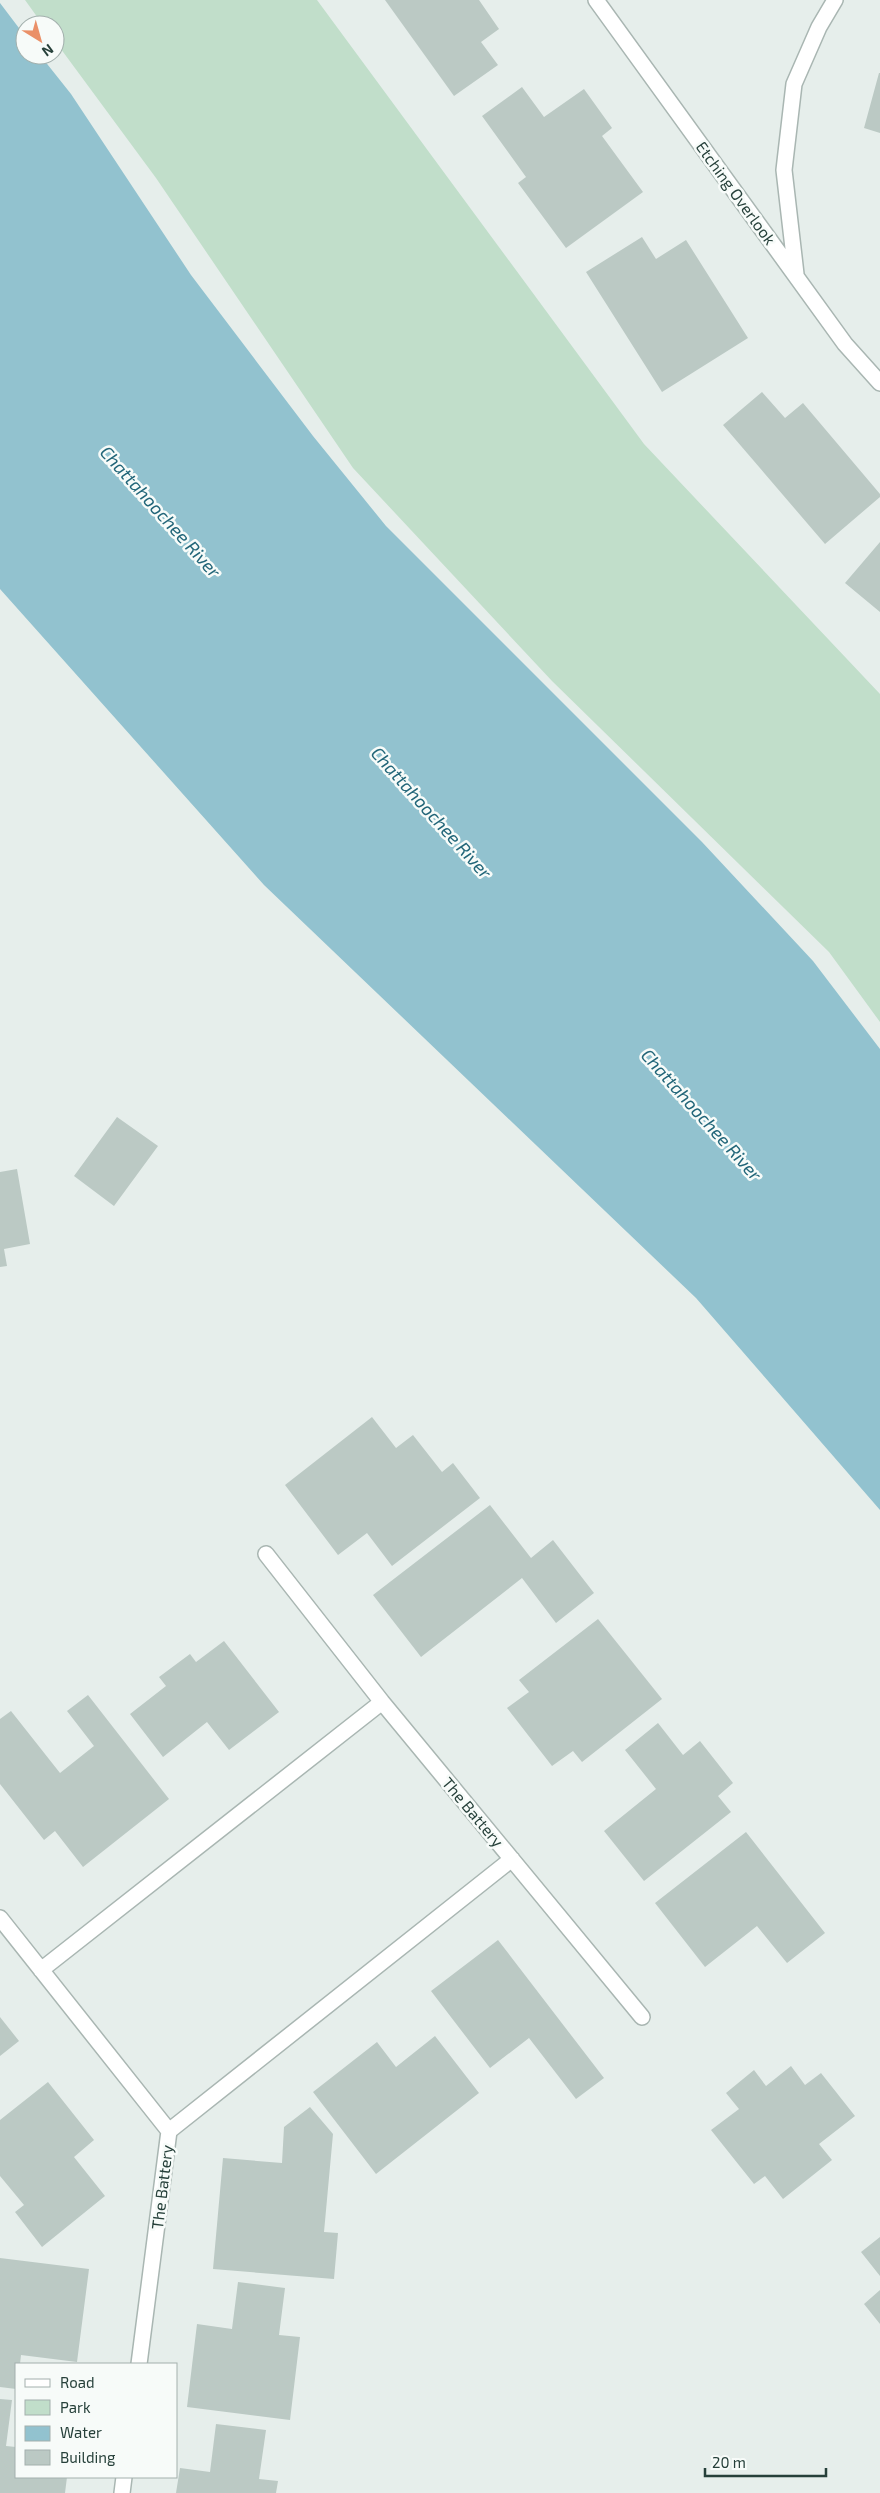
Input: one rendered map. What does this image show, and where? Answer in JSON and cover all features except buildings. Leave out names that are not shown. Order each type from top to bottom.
[{"type":"street","name":"Etching Overlook","points":[[596,0],[845,344],[880,384]]},
{"type":"street","points":[[796,275],[784,170],[794,84],[820,27],[835,0]]},
{"type":"street","name":"The Battery","points":[[139,2363],[169,2131],[512,1859],[382,1702],[266,1554]]},
{"type":"street","points":[[41,1970],[382,1702]]},
{"type":"street","points":[[512,1859],[642,2017]]},
{"type":"street","points":[[0,1918],[169,2131]]},
{"type":"street","points":[[122,2493],[124,2478]]},
{"type":"green space","points":[[25,0],[317,0],[644,444],[880,694],[880,1022],[829,952],[552,681],[353,468],[156,178],[65,55],[65,15],[36,15]]},
{"type":"water","name":"Chattahoochee River","points":[[0,3],[15,23],[15,65],[48,65],[71,94],[191,275],[313,436],[386,526],[702,842],[813,961],[880,1049],[880,1510],[696,1298],[264,885],[0,589]]}]
